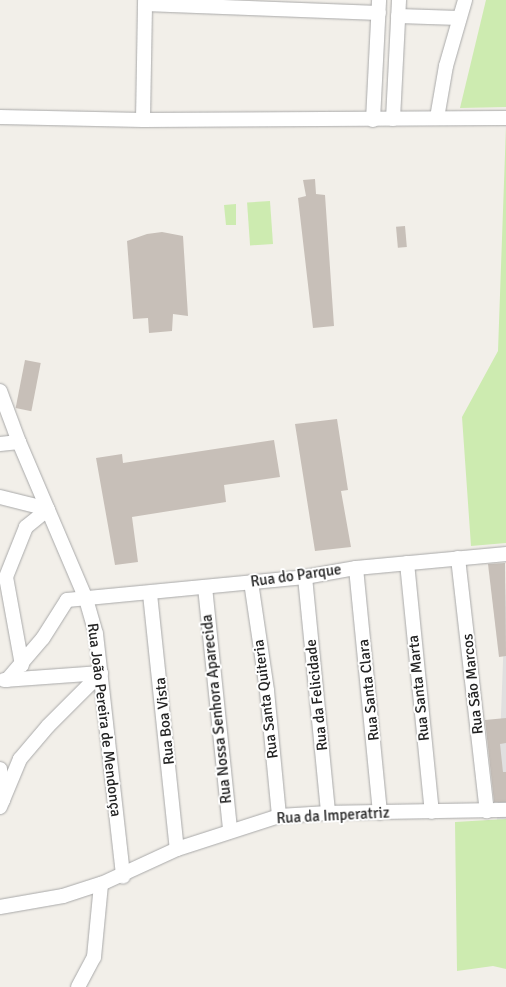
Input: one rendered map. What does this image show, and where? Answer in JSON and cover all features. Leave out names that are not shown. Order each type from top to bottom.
[{"type":"street","points":[[393,119],[399,0]]},
{"type":"street","points":[[437,118],[446,66],[464,0]]},
{"type":"street","points":[[143,120],[145,2],[379,6],[373,120]]},
{"type":"street","points":[[398,16],[459,18]]},
{"type":"street","points":[[0,117],[143,120],[373,120],[506,118]]},
{"type":"street","name":"Rua João Pereira de Mendonça","points":[[0,391],[19,442],[86,599],[96,634],[123,876]]},
{"type":"street","points":[[0,444],[19,442]]},
{"type":"street","points":[[0,497],[48,509]]},
{"type":"street","points":[[4,680],[22,665],[6,577],[26,527],[48,509]]},
{"type":"street","name":"Rua do Parque","points":[[22,665],[43,638],[67,600],[150,594],[305,577],[356,568],[506,554]]},
{"type":"street","name":"Rua São Marcos","points":[[458,558],[486,811]]},
{"type":"street","name":"Rua Santa Marta","points":[[407,563],[432,812]]},
{"type":"street","name":"Rua Santa Clara","points":[[356,568],[380,813]]},
{"type":"street","name":"Rua da Felicidade","points":[[305,577],[328,813]]},
{"type":"street","name":"Rua Santa Quiteria","points":[[251,582],[267,691],[279,816]]},
{"type":"street","name":"Rua Nossa Senhora Aparecida","points":[[205,587],[230,830]]},
{"type":"street","name":"Rua Boa Vista","points":[[150,594],[177,849]]},
{"type":"street","points":[[4,680],[101,673]]},
{"type":"street","points":[[2,805],[20,759],[48,726],[101,673]]},
{"type":"street","points":[[0,769],[2,805]]},
{"type":"street","name":"Rua da Imperatriz","points":[[0,907],[63,896],[101,884],[123,876],[177,849],[230,830],[279,816],[328,813],[506,810]]},
{"type":"street","points":[[78,987],[94,957],[101,884]]},
{"type":"shaded area","points":[[506,583],[506,819],[497,820]]},
{"type":"green space","points":[[486,0],[506,0],[506,107],[460,108]]},
{"type":"green space","points":[[506,126],[506,543],[471,546],[462,417],[498,351]]},
{"type":"green space","points":[[270,201],[273,244],[250,245],[247,203]]},
{"type":"green space","points":[[236,204],[236,225],[226,225],[224,205]]},
{"type":"green space","points":[[506,819],[506,969],[493,966],[457,971],[455,822]]},
{"type":"building","points":[[315,179],[316,194],[325,195],[334,326],[313,328],[298,198],[306,196],[303,180]]},
{"type":"building","points":[[405,226],[407,247],[398,248],[396,227]]},
{"type":"building","points":[[162,232],[183,236],[188,316],[173,314],[172,331],[149,333],[148,318],[133,319],[127,241],[147,234]]},
{"type":"building","points":[[25,360],[41,363],[31,411],[16,408]]},
{"type":"building","points":[[337,419],[348,490],[341,491],[351,547],[315,551],[295,424]]},
{"type":"building","points":[[274,440],[280,477],[224,485],[226,502],[132,517],[138,562],[115,565],[96,458],[122,454],[123,463]]},
{"type":"building","points":[[505,563],[506,656],[499,657],[488,564]]},
{"type":"building","points":[[506,718],[506,743],[500,744],[503,772],[506,772],[506,802],[494,802],[485,720]]}]
